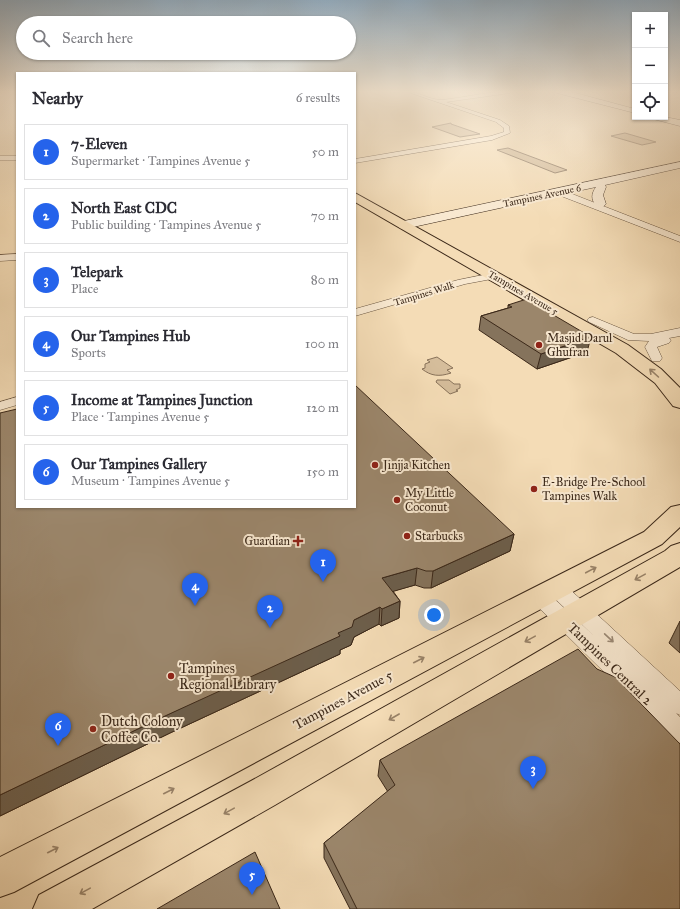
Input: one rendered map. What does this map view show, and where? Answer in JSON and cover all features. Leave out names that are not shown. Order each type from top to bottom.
[{"type":"main road","name":"Tampines Avenue 5","points":[[356,189],[476,266],[496,273],[593,320],[656,358],[680,380]]},
{"type":"main road","name":"Tampines Avenue 5","points":[[356,197],[414,226],[496,273],[622,349],[650,369],[664,382],[680,402]]},
{"type":"main road","name":"Tampines Avenue 5","points":[[6,872],[653,538],[680,513]]},
{"type":"main road","points":[[53,909],[263,793],[674,558],[680,553]]},
{"type":"street","points":[[356,161],[500,136],[506,133]]},
{"type":"street","points":[[0,158],[16,158]]},
{"type":"street","name":"Tampines Avenue 6","points":[[567,193],[680,165]]},
{"type":"street","name":"Tampines Avenue 6","points":[[414,226],[680,168]]},
{"type":"street","points":[[600,204],[597,198],[597,193],[601,186]]},
{"type":"street","points":[[567,193],[680,235]]},
{"type":"street","points":[[567,193],[680,239]]},
{"type":"street","points":[[0,258],[16,257]]},
{"type":"street","name":"Tampines Walk","points":[[356,305],[469,275],[476,266]]},
{"type":"street","name":"Tampines Walk","points":[[356,314],[496,273]]},
{"type":"street","points":[[593,320],[623,334],[640,338],[651,338],[680,332]]},
{"type":"street","points":[[656,358],[651,347],[653,344],[680,336]]},
{"type":"street","points":[[0,406],[16,401]]},
{"type":"street","points":[[0,418],[16,413]]},
{"type":"street","name":"Tampines Central 2","points":[[548,592],[680,732]]},
{"type":"street","name":"Tampines Central 2","points":[[572,616],[680,705]]},
{"type":"shaded area","points":[[450,133],[480,134],[460,137]]},
{"type":"shaded area","points":[[626,133],[656,142],[642,145],[611,136]]},
{"type":"shaded area","points":[[508,148],[567,170],[555,173],[497,150]]},
{"type":"shaded area","points":[[437,357],[453,368],[447,370],[451,373],[435,375],[422,369],[425,368],[425,364],[430,362],[427,360]]},
{"type":"shaded area","points":[[437,380],[449,380],[454,384],[460,384],[460,388],[456,390],[458,391],[450,394],[436,382]]},
{"type":"building","points":[[533,297],[540,307],[591,337],[541,354],[481,316],[512,307],[508,305]]},
{"type":"building","points":[[356,386],[514,534],[433,571],[426,571],[417,568],[382,578],[400,601],[382,609],[380,607],[354,620],[352,627],[338,633],[340,636],[165,716],[0,795],[0,413],[16,409],[16,508],[356,508]]},
{"type":"building","points":[[578,649],[597,669],[615,677],[680,744],[680,909],[357,909],[324,843],[395,785],[380,760]]},
{"type":"building","points":[[255,852],[280,909],[157,909]]},
{"type":"place","name":"Masjid Darul Ghufran","points":[[539,345]]},
{"type":"place","name":"Jinjja Kitchen","points":[[375,465]]},
{"type":"place","name":"E-Bridge Pre-School Tampines Walk","points":[[534,489]]},
{"type":"place","name":"My Little Coconut","points":[[397,500]]},
{"type":"place","name":"Starbucks","points":[[407,536]]},
{"type":"place","name":"Guardian","points":[[298,541]]},
{"type":"place","name":"7-Eleven","points":[[323,582]]},
{"type":"place","name":"Our Tampines Hub","points":[[195,606]]},
{"type":"place","name":"North East CDC","points":[[270,628]]},
{"type":"place","name":"Tampines Regional Library","points":[[171,676]]},
{"type":"place","name":"Dutch Colony Coffee Co.","points":[[93,729]]},
{"type":"place","name":"Our Tampines Gallery","points":[[58,746]]},
{"type":"place","name":"Telepark","points":[[533,789]]},
{"type":"place","name":"Income at Tampines Junction","points":[[252,895]]}]
